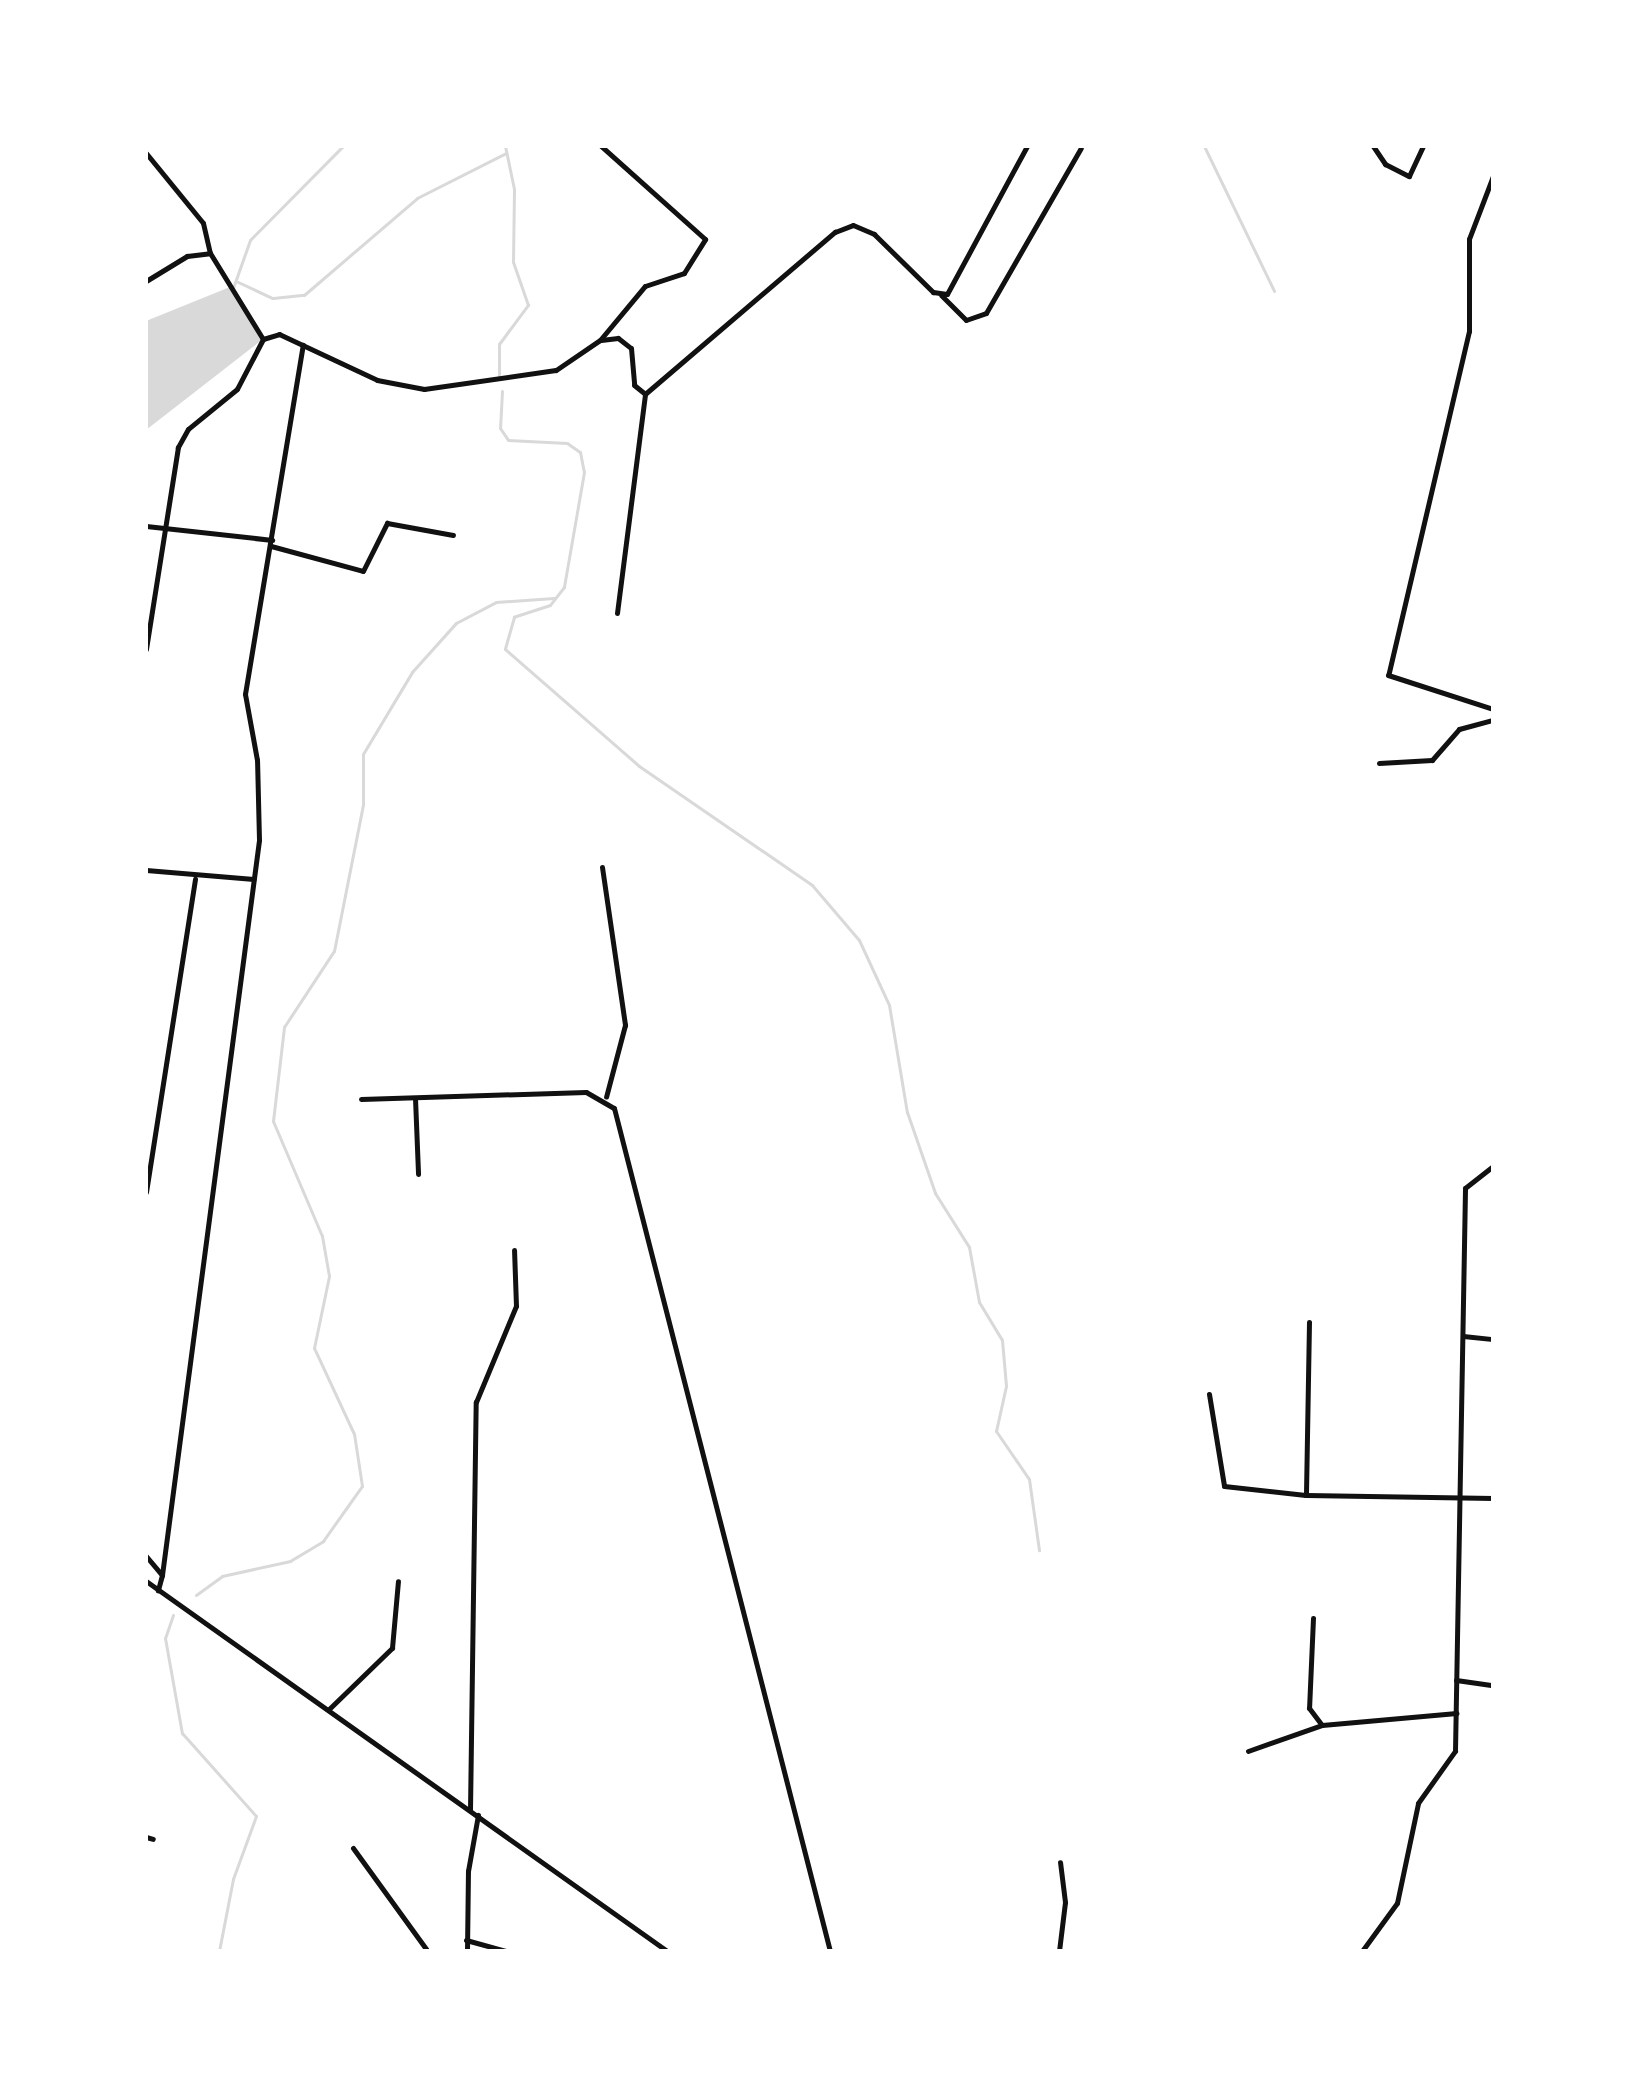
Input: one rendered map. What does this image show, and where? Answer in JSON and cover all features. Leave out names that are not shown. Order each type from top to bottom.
[{"type":"street","points":[[146,649],[182,437],[237,389],[263,339],[279,334],[377,380],[458,389],[542,375],[600,340],[645,286],[693,264],[705,239],[601,146]]},
{"type":"street","points":[[941,295],[953,288],[1027,146]]},
{"type":"street","points":[[1373,146],[1385,164],[1409,176],[1423,146]]},
{"type":"street","points":[[617,613],[645,394],[845,227],[874,234],[966,320],[986,313],[1081,147]]},
{"type":"street","points":[[146,153],[203,223],[210,253],[263,339]]},
{"type":"street","points":[[1493,176],[1469,239],[1469,331],[1388,675],[1393,682],[1493,709]]},
{"type":"street","points":[[146,280],[187,256],[210,253]]},
{"type":"street","points":[[600,340],[618,338],[631,348],[634,385],[645,394]]},
{"type":"street","points":[[158,1590],[254,879],[259,792],[245,694],[303,345]]},
{"type":"street","points":[[146,526],[272,543],[363,571],[387,523],[453,535]]},
{"type":"street","points":[[1379,763],[1432,760],[1459,729],[1493,720]]},
{"type":"street","points":[[602,867],[625,1025],[606,1098],[647,1225],[830,1951]]},
{"type":"street","points":[[146,870],[195,879],[254,879]]},
{"type":"street","points":[[146,1192],[195,879]]},
{"type":"street","points":[[361,1099],[586,1092],[606,1098]]},
{"type":"street","points":[[415,1098],[418,1174]]},
{"type":"street","points":[[1362,1951],[1397,1903],[1418,1803],[1455,1751],[1465,1188],[1493,1166]]},
{"type":"street","points":[[470,1810],[476,1402],[516,1306],[514,1250]]},
{"type":"street","points":[[1306,1495],[1309,1322]]},
{"type":"street","points":[[1463,1336],[1493,1339]]},
{"type":"street","points":[[1209,1394],[1224,1486],[1306,1495],[1493,1498]]},
{"type":"street","points":[[146,1556],[162,1575]]},
{"type":"street","points":[[329,1709],[392,1648],[398,1581]]},
{"type":"street","points":[[146,1582],[667,1951]]},
{"type":"street","points":[[1313,1618],[1309,1708],[1322,1725]]},
{"type":"street","points":[[1456,1680],[1493,1685]]},
{"type":"street","points":[[1248,1751],[1322,1725],[1456,1713]]},
{"type":"street","points":[[467,1951],[478,1815]]},
{"type":"street","points":[[353,1848],[424,1950],[436,1951]]},
{"type":"street","points":[[1059,1951],[1065,1902],[1060,1862]]},
{"type":"street","points":[[466,1940],[506,1951]]},
{"type":"shaded area","points":[[230,287],[263,339],[146,430],[146,321]]},
{"type":"waterway","points":[[233,288],[250,240],[343,146]]},
{"type":"waterway","points":[[499,377],[499,344],[528,305],[513,262],[514,189],[505,146]]},
{"type":"waterway","points":[[1204,146],[1274,291]]},
{"type":"waterway","points":[[238,282],[273,298],[304,295],[417,198],[506,153]]},
{"type":"waterway","points":[[502,391],[500,428],[508,440],[567,443],[580,452],[584,472],[564,587],[550,605],[514,617],[505,649],[639,766],[812,885],[859,940],[889,1005],[907,1112],[935,1193],[969,1247],[979,1302],[1002,1340],[1006,1386],[996,1431],[1029,1479],[1039,1550]]},
{"type":"waterway","points":[[196,1595],[222,1576],[290,1561],[323,1541],[362,1486],[354,1434],[314,1348],[329,1276],[322,1236],[273,1121],[284,1027],[334,951],[363,804],[363,754],[412,672],[456,623],[496,602],[554,598]]},
{"type":"waterway","points":[[173,1615],[165,1638],[182,1733],[256,1816],[233,1879],[219,1951]]}]
